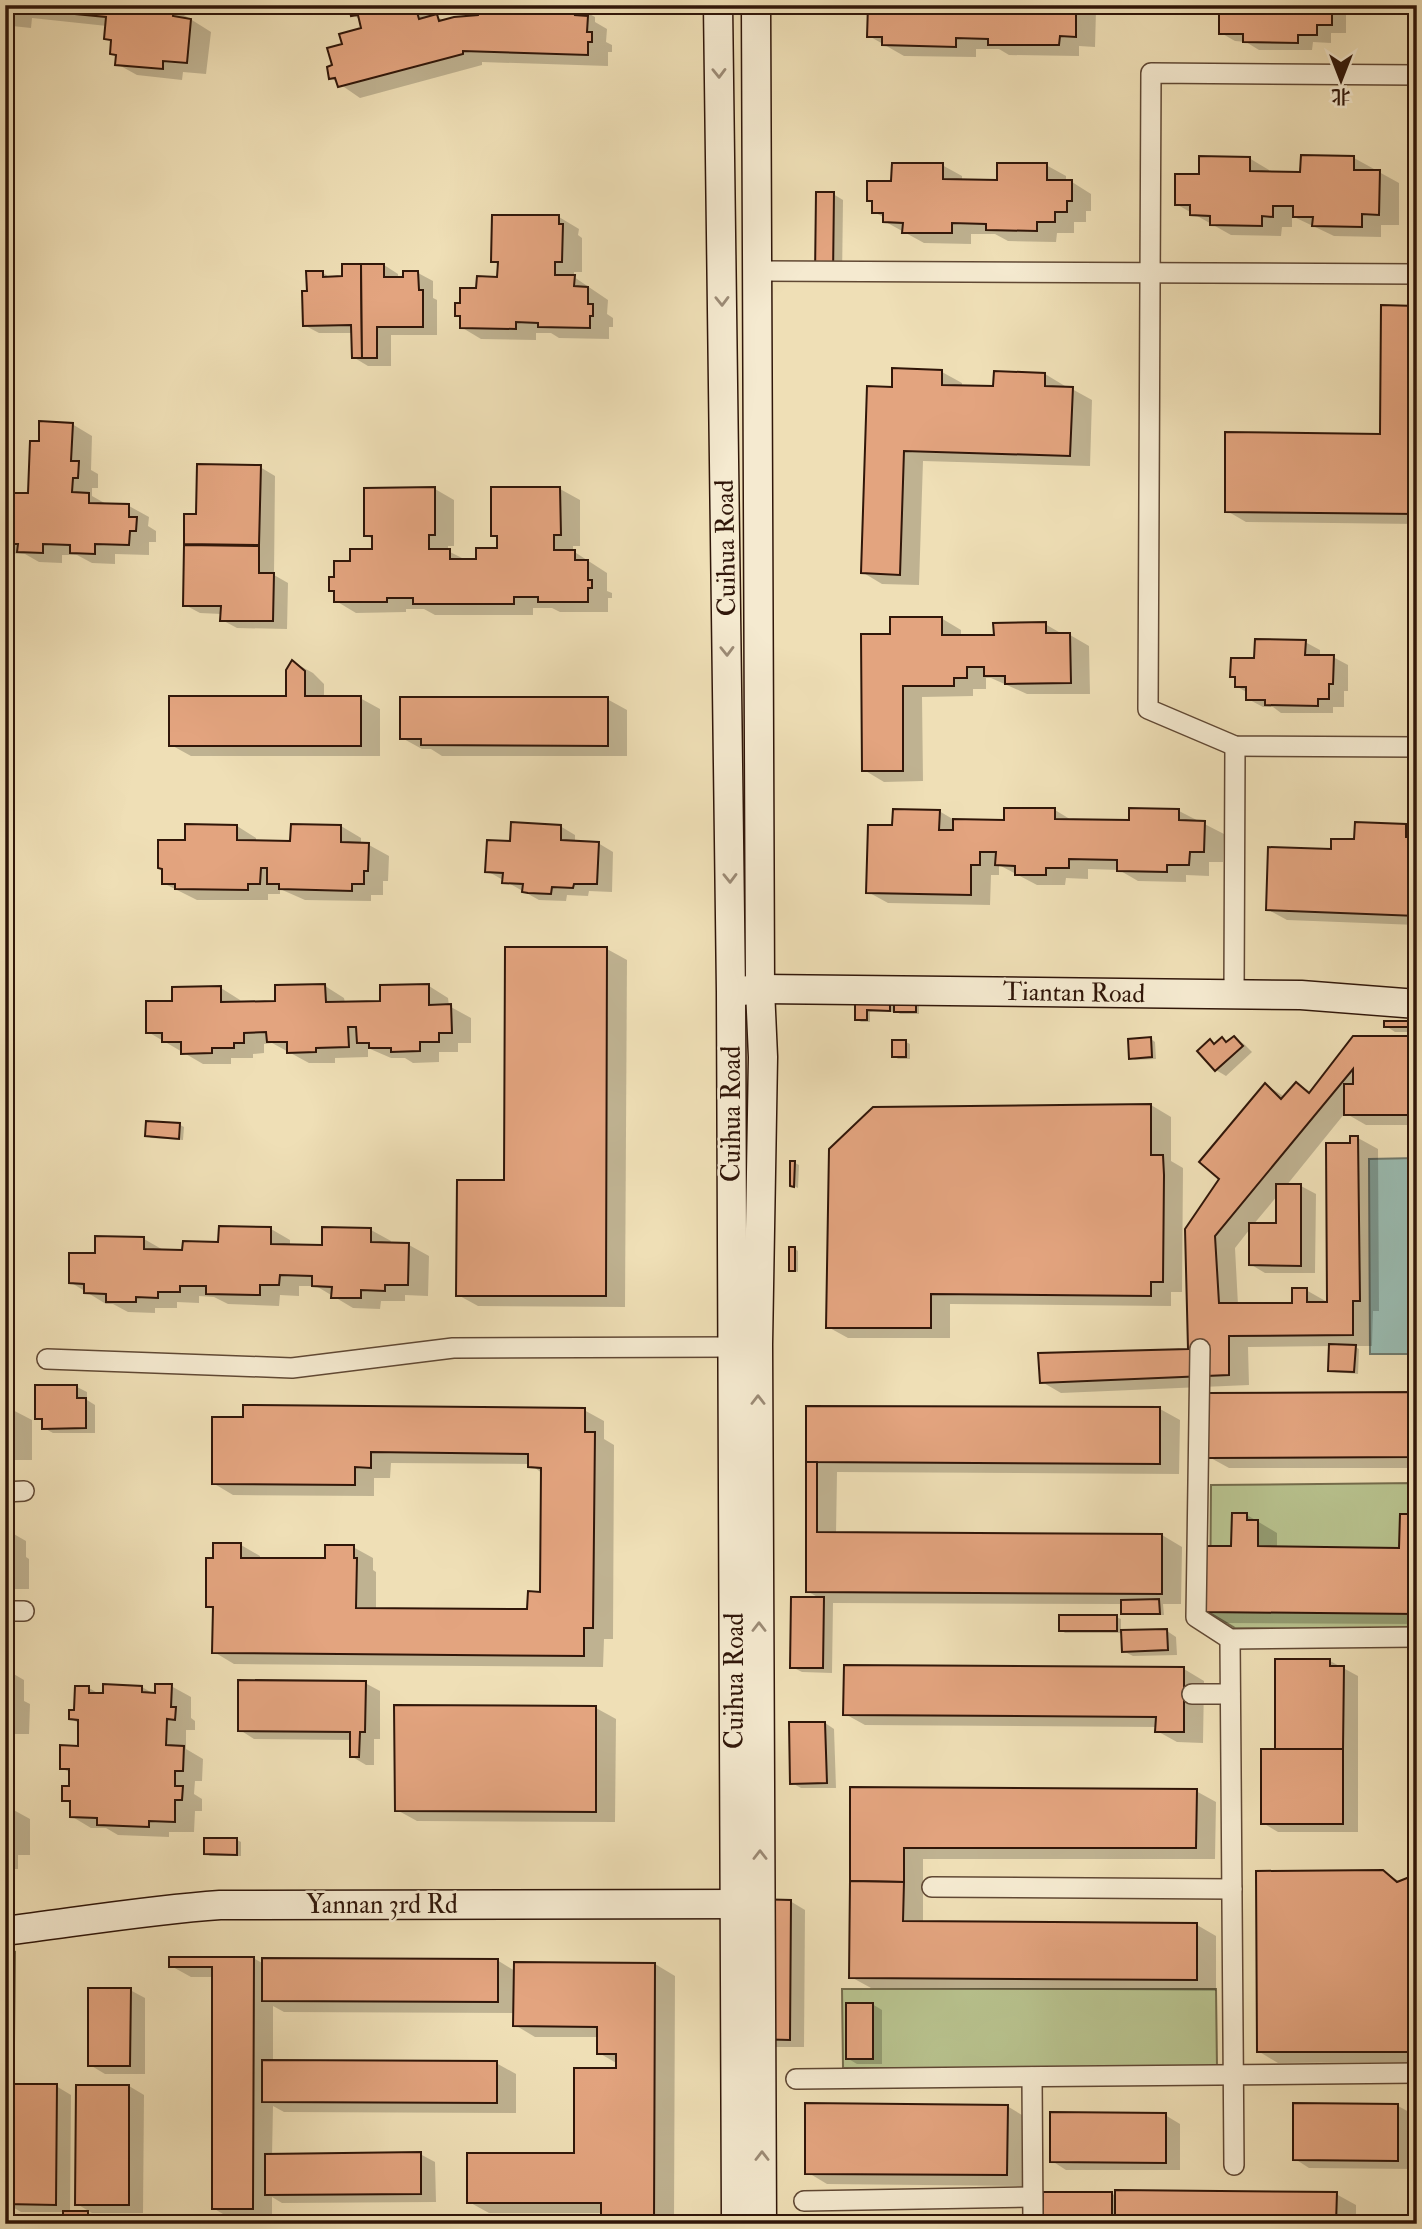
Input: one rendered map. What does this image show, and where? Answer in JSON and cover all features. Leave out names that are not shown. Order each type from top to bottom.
[{"type":"main road","name":"Cuihua Road","points":[[718,5],[732,992],[731,1347],[748,1903],[762,2224]]},
{"type":"main road","name":"Cuihua Road","points":[[736,2224],[748,1903],[763,1057],[760,989],[756,5]]},
{"type":"main road","name":"Tiantan Road","points":[[732,992],[760,989],[1301,995],[1417,1003]]},
{"type":"main road","name":"Yannan 3rd Rd","points":[[5,1931],[154,1910],[220,1905],[748,1903]]},
{"type":"street","points":[[1417,75],[1151,73],[1148,709],[1235,746],[1417,747]]},
{"type":"street","points":[[757,271],[1417,274]]},
{"type":"street","points":[[1234,994],[1235,746]]},
{"type":"street","points":[[47,1359],[292,1368],[453,1348],[731,1347]]},
{"type":"street","points":[[1200,1349],[1196,1616],[1230,1639],[1417,1637]]},
{"type":"street","points":[[1230,1639],[1234,2165]]},
{"type":"street","points":[[1192,1694],[1230,1694]]},
{"type":"street","points":[[932,1887],[1231,1889]]},
{"type":"street","points":[[796,2079],[1417,2073]]},
{"type":"street","points":[[1032,2077],[1033,2224]]},
{"type":"street","points":[[804,2201],[1032,2197]]},
{"type":"green space","points":[[1417,1483],[1417,1630],[1235,1628],[1210,1613],[1211,1485]]},
{"type":"green space","points":[[15,1952],[12,2224],[5,2224],[5,1954]]},
{"type":"green space","points":[[842,1989],[1216,1989],[1217,2068],[843,2068]]},
{"type":"green space","points":[[1417,2085],[1417,2224],[1411,2224],[1408,2086]]},
{"type":"water","points":[[1417,1158],[1417,1354],[1370,1354],[1369,1159]]},
{"type":"building","points":[[5,5],[174,6],[173,16],[191,19],[187,63],[163,61],[163,69],[115,65],[116,55],[110,54],[111,40],[104,39],[106,17],[12,8],[11,17],[5,17]]},
{"type":"building","points":[[349,5],[415,5],[419,19],[437,14],[439,21],[478,15],[479,5],[576,5],[575,15],[588,16],[587,32],[592,32],[592,42],[588,42],[588,55],[463,51],[463,54],[338,87],[335,78],[329,79],[327,67],[332,65],[327,48],[342,44],[339,34],[361,28],[358,15],[351,16]]},
{"type":"building","points":[[868,5],[1076,5],[1076,37],[1060,36],[1059,45],[988,45],[988,39],[956,38],[956,47],[882,45],[882,37],[867,37]]},
{"type":"building","points":[[1219,5],[1332,5],[1332,25],[1317,25],[1317,35],[1298,35],[1298,43],[1243,42],[1243,34],[1219,34]]},
{"type":"building","points":[[1301,155],[1354,156],[1354,170],[1380,170],[1379,215],[1362,214],[1362,227],[1312,226],[1313,217],[1293,217],[1293,206],[1273,206],[1273,217],[1262,216],[1262,226],[1210,225],[1210,216],[1190,215],[1190,205],[1175,205],[1175,174],[1199,174],[1199,156],[1250,157],[1250,171],[1300,172]]},
{"type":"building","points":[[892,163],[943,163],[943,179],[997,180],[997,163],[1047,163],[1047,180],[1072,180],[1072,201],[1067,201],[1067,212],[1055,212],[1055,222],[1037,222],[1037,231],[986,230],[986,224],[952,223],[952,233],[902,233],[903,223],[883,222],[883,213],[872,213],[872,201],[867,201],[867,181],[891,181]]},
{"type":"building","points":[[816,192],[834,192],[833,276],[815,276]]},
{"type":"building","points":[[492,215],[559,215],[559,224],[563,224],[562,262],[555,262],[555,275],[575,275],[574,286],[588,287],[588,304],[593,304],[590,328],[538,327],[538,323],[516,322],[516,329],[460,328],[460,316],[455,316],[455,303],[460,303],[460,288],[476,288],[477,276],[497,277],[498,262],[491,262]]},
{"type":"building","points":[[342,264],[361,264],[362,358],[352,358],[351,325],[303,326],[302,291],[307,291],[306,271],[323,271],[323,277],[342,276]]},
{"type":"building","points":[[361,264],[384,264],[384,277],[403,277],[403,271],[418,271],[419,290],[423,290],[423,327],[377,327],[377,358],[362,358]]},
{"type":"building","points":[[1381,305],[1417,306],[1417,514],[1225,512],[1225,432],[1380,434]]},
{"type":"building","points":[[892,368],[942,370],[942,385],[993,386],[994,371],[1045,373],[1045,386],[1073,387],[1070,456],[904,451],[900,575],[861,573],[867,386],[892,387]]},
{"type":"building","points":[[39,421],[73,423],[71,461],[79,461],[78,478],[73,478],[72,492],[89,493],[89,503],[129,504],[129,517],[137,517],[136,531],[130,531],[129,545],[95,544],[95,554],[70,553],[70,545],[43,544],[43,553],[17,552],[18,544],[5,544],[5,503],[8,503],[9,493],[28,493],[30,441],[39,441]]},
{"type":"building","points":[[197,464],[261,465],[259,545],[184,544],[184,514],[196,514]]},
{"type":"building","points":[[435,487],[435,535],[429,535],[429,549],[450,549],[450,559],[476,559],[476,548],[497,548],[497,536],[491,536],[491,487],[560,487],[561,535],[554,535],[554,550],[575,550],[575,560],[588,560],[588,580],[592,580],[592,588],[588,588],[588,602],[538,602],[538,597],[514,597],[514,604],[413,604],[413,598],[387,598],[387,602],[334,602],[334,591],[329,591],[329,577],[334,577],[334,561],[350,561],[350,549],[372,549],[372,536],[364,536],[364,488]]},
{"type":"building","points":[[184,545],[259,546],[259,573],[274,573],[273,621],[220,621],[221,606],[183,606]]},
{"type":"building","points":[[890,617],[942,617],[942,635],[994,635],[993,623],[1046,622],[1046,633],[1070,633],[1071,683],[1005,684],[1005,676],[984,676],[984,667],[967,667],[967,678],[954,678],[954,686],[903,686],[903,771],[862,771],[861,634],[890,634]]},
{"type":"building","points":[[1255,639],[1306,640],[1305,655],[1334,655],[1333,684],[1329,684],[1329,699],[1318,699],[1318,706],[1265,705],[1265,700],[1246,700],[1246,687],[1235,687],[1235,677],[1230,677],[1231,658],[1254,658]]},
{"type":"building","points":[[292,660],[305,671],[305,696],[361,696],[361,746],[169,746],[169,696],[286,696],[286,670]]},
{"type":"building","points":[[400,697],[608,697],[608,746],[421,745],[421,739],[400,739]]},
{"type":"building","points":[[1004,808],[1055,808],[1055,819],[1129,820],[1129,808],[1179,809],[1179,820],[1205,821],[1204,852],[1190,852],[1189,865],[1167,865],[1167,872],[1117,871],[1117,860],[1069,859],[1069,868],[1046,868],[1046,875],[1015,875],[1015,866],[995,865],[996,852],[980,852],[980,865],[971,865],[971,895],[866,893],[868,825],[892,825],[893,809],[940,810],[939,830],[953,830],[953,819],[1004,820]]},
{"type":"building","points":[[511,822],[561,825],[561,840],[599,842],[597,884],[574,884],[573,888],[552,887],[551,894],[528,893],[522,892],[523,884],[502,883],[503,873],[485,872],[487,840],[510,841]]},
{"type":"building","points":[[1355,822],[1406,824],[1406,837],[1417,837],[1417,916],[1266,910],[1268,847],[1331,849],[1331,839],[1354,839]]},
{"type":"building","points":[[185,824],[237,825],[237,840],[290,841],[291,824],[341,825],[341,842],[369,843],[368,871],[364,871],[364,884],[352,884],[352,891],[279,889],[279,884],[267,884],[267,868],[261,868],[260,884],[248,884],[248,890],[175,889],[175,884],[162,884],[162,869],[158,868],[158,840],[185,840]]},
{"type":"building","points":[[505,947],[607,947],[606,1296],[456,1296],[457,1180],[504,1180]]},
{"type":"building","points":[[325,984],[326,1002],[380,1001],[380,985],[429,984],[429,1005],[451,1004],[452,1033],[439,1033],[439,1042],[420,1042],[420,1051],[391,1052],[391,1048],[369,1048],[369,1043],[357,1043],[356,1027],[348,1027],[349,1047],[316,1048],[316,1052],[287,1053],[287,1042],[267,1042],[266,1032],[244,1033],[244,1043],[234,1043],[234,1048],[212,1048],[212,1053],[181,1054],[181,1042],[162,1042],[162,1033],[146,1033],[146,1001],[172,1001],[172,987],[221,986],[221,1002],[275,1001],[275,985]]},
{"type":"building","points":[[894,998],[916,998],[916,1012],[894,1012]]},
{"type":"building","points":[[855,999],[890,1000],[890,1011],[867,1010],[867,1020],[855,1020]]},
{"type":"building","points":[[1384,1021],[1417,1021],[1417,1027],[1384,1027]]},
{"type":"building","points":[[1234,1036],[1243,1046],[1215,1071],[1197,1051],[1210,1039],[1214,1044],[1222,1037],[1226,1042]]},
{"type":"building","points":[[1353,1036],[1417,1036],[1417,1115],[1344,1115],[1344,1084],[1353,1084],[1353,1069],[1215,1236],[1219,1303],[1292,1303],[1292,1288],[1307,1288],[1307,1302],[1327,1302],[1326,1143],[1350,1143],[1350,1136],[1358,1136],[1360,1301],[1353,1301],[1353,1335],[1229,1336],[1229,1375],[1040,1383],[1038,1353],[1188,1349],[1185,1229],[1219,1179],[1199,1162],[1265,1083],[1281,1099],[1296,1082],[1309,1093]]},
{"type":"building","points":[[1151,1037],[1152,1057],[1129,1059],[1128,1039]]},
{"type":"building","points":[[892,1040],[906,1040],[906,1057],[892,1057]]},
{"type":"building","points":[[1151,1104],[1151,1155],[1163,1155],[1164,1175],[1163,1282],[1151,1282],[1151,1296],[931,1294],[931,1328],[826,1328],[829,1149],[873,1107]]},
{"type":"building","points":[[146,1121],[180,1123],[179,1139],[145,1136]]},
{"type":"building","points":[[790,1161],[795,1161],[794,1187],[790,1186]]},
{"type":"building","points":[[1276,1184],[1301,1184],[1301,1266],[1249,1265],[1249,1223],[1276,1223]]},
{"type":"building","points":[[219,1226],[271,1227],[271,1244],[322,1245],[322,1227],[371,1228],[371,1242],[409,1243],[408,1285],[385,1285],[385,1291],[361,1290],[361,1298],[331,1298],[332,1287],[312,1286],[312,1276],[280,1275],[279,1285],[260,1285],[260,1295],[206,1294],[206,1286],[180,1286],[180,1292],[158,1292],[158,1298],[136,1297],[136,1302],[106,1302],[106,1294],[84,1293],[84,1284],[69,1283],[69,1253],[95,1253],[95,1236],[144,1237],[144,1249],[182,1250],[183,1241],[218,1242]]},
{"type":"building","points":[[789,1247],[795,1247],[795,1271],[789,1271]]},
{"type":"building","points":[[1329,1344],[1356,1345],[1354,1372],[1328,1371]]},
{"type":"building","points":[[35,1385],[77,1385],[77,1398],[86,1398],[86,1428],[42,1429],[42,1419],[35,1419]]},
{"type":"building","points":[[1417,1392],[1417,1457],[1208,1458],[1208,1393]]},
{"type":"building","points":[[243,1405],[585,1408],[585,1432],[595,1432],[593,1628],[584,1628],[584,1656],[212,1653],[213,1607],[206,1607],[206,1558],[213,1558],[213,1543],[241,1543],[241,1558],[325,1558],[325,1545],[354,1545],[354,1558],[357,1558],[356,1608],[527,1609],[528,1591],[540,1592],[541,1468],[528,1467],[528,1454],[371,1452],[371,1468],[355,1467],[355,1485],[212,1484],[212,1417],[243,1417]]},
{"type":"building","points":[[806,1406],[1160,1407],[1160,1464],[806,1462]]},
{"type":"building","points":[[5,1407],[13,1407],[13,1449],[5,1449]]},
{"type":"building","points":[[806,1462],[817,1462],[817,1532],[1162,1534],[1162,1594],[806,1592]]},
{"type":"building","points":[[1232,1513],[1247,1513],[1247,1520],[1258,1520],[1258,1546],[1399,1548],[1400,1514],[1413,1514],[1413,1548],[1417,1548],[1417,1614],[1205,1612],[1205,1546],[1231,1546]]},
{"type":"building","points":[[5,1528],[7,1546],[10,1546],[10,1579],[5,1579]]},
{"type":"building","points":[[791,1597],[824,1597],[823,1668],[790,1668]]},
{"type":"building","points":[[1159,1599],[1160,1614],[1121,1614],[1121,1600]]},
{"type":"building","points":[[1059,1615],[1117,1615],[1117,1631],[1059,1631]]},
{"type":"building","points":[[1167,1629],[1168,1650],[1122,1652],[1121,1630]]},
{"type":"building","points":[[1275,1659],[1330,1659],[1330,1666],[1344,1666],[1343,1749],[1275,1749]]},
{"type":"building","points":[[844,1665],[1184,1667],[1184,1732],[1155,1732],[1156,1717],[843,1715]]},
{"type":"building","points":[[238,1680],[366,1681],[365,1732],[360,1732],[359,1757],[350,1757],[350,1732],[238,1731]]},
{"type":"building","points":[[103,1684],[142,1686],[142,1692],[155,1693],[155,1684],[172,1684],[171,1707],[176,1707],[175,1720],[167,1719],[166,1745],[184,1746],[183,1771],[175,1771],[175,1786],[183,1786],[182,1800],[175,1800],[175,1822],[149,1821],[149,1827],[97,1825],[97,1818],[70,1817],[70,1801],[62,1801],[62,1786],[69,1786],[69,1769],[60,1769],[60,1745],[78,1746],[78,1720],[69,1719],[69,1710],[74,1710],[75,1686],[89,1686],[89,1693],[103,1693]]},
{"type":"building","points":[[5,1691],[10,1691],[10,1724],[5,1724]]},
{"type":"building","points":[[394,1705],[596,1706],[596,1812],[395,1811]]},
{"type":"building","points":[[789,1722],[825,1722],[827,1783],[790,1784]]},
{"type":"building","points":[[1261,1749],[1343,1749],[1343,1824],[1261,1824]]},
{"type":"building","points":[[850,1787],[1197,1789],[1196,1848],[904,1848],[904,1882],[850,1881]]},
{"type":"building","points":[[5,1806],[11,1806],[10,1844],[5,1844]]},
{"type":"building","points":[[204,1838],[237,1838],[237,1855],[204,1854]]},
{"type":"building","points":[[1383,1870],[1397,1882],[1417,1874],[1417,2052],[1257,2052],[1256,1871]]},
{"type":"building","points":[[850,1881],[904,1882],[903,1921],[1197,1923],[1197,1980],[849,1978]]},
{"type":"building","points":[[756,1899],[791,1900],[790,2040],[755,2039]]},
{"type":"building","points":[[169,1957],[254,1957],[253,2209],[212,2209],[212,1967],[169,1967]]},
{"type":"building","points":[[262,1958],[498,1959],[498,2002],[262,2001]]},
{"type":"building","points":[[514,1962],[655,1963],[654,2224],[601,2224],[601,2203],[467,2203],[467,2153],[574,2153],[574,2068],[616,2068],[616,2054],[597,2054],[597,2027],[513,2026]]},
{"type":"building","points":[[88,1988],[131,1988],[130,2066],[88,2066]]},
{"type":"building","points":[[846,2003],[873,2003],[873,2059],[846,2059]]},
{"type":"building","points":[[262,2060],[497,2061],[497,2103],[262,2102]]},
{"type":"building","points":[[5,2084],[57,2084],[56,2205],[5,2204]]},
{"type":"building","points":[[76,2085],[129,2085],[129,2205],[75,2205]]},
{"type":"building","points":[[805,2103],[1008,2105],[1007,2175],[805,2174]]},
{"type":"building","points":[[1293,2103],[1398,2104],[1398,2161],[1293,2160]]},
{"type":"building","points":[[1050,2112],[1166,2113],[1166,2163],[1050,2162]]},
{"type":"building","points":[[421,2152],[421,2194],[265,2195],[265,2154]]},
{"type":"building","points":[[1115,2190],[1337,2192],[1336,2224],[1115,2224]]},
{"type":"building","points":[[1043,2192],[1112,2192],[1112,2224],[1043,2224]]},
{"type":"building","points":[[63,2211],[88,2211],[88,2224],[63,2224]]},
{"type":"building","points":[[329,2221],[387,2221],[387,2224],[329,2224]]}]
